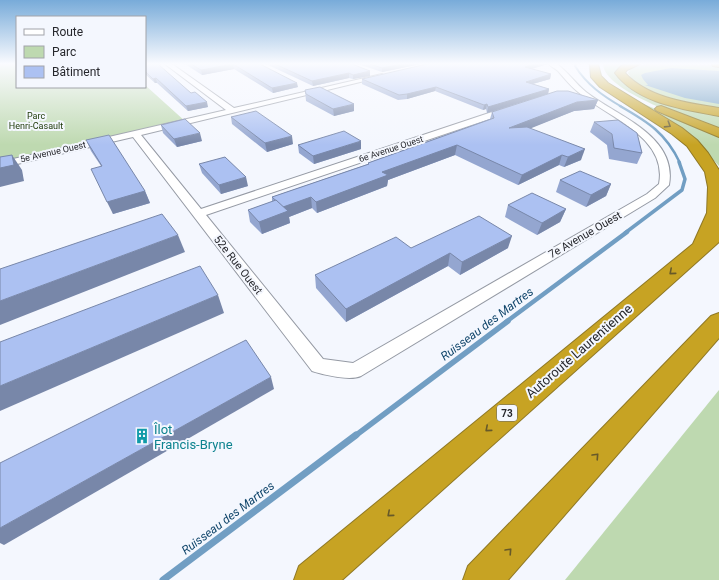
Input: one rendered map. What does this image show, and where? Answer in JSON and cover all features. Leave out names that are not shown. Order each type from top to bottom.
[{"type":"highway","points":[[611,91],[677,131],[692,143],[703,156],[713,172],[716,188],[716,214],[710,239]]},
{"type":"highway","points":[[622,91],[719,133]]},
{"type":"highway","points":[[643,91],[677,103],[719,112]]},
{"type":"highway","name":"Autoroute Laurentienne","points":[[313,580],[710,239]]},
{"type":"highway","points":[[482,580],[712,333]]},
{"type":"street","points":[[205,91],[233,111]]},
{"type":"street","name":"5e Avenue Ouest","points":[[0,165],[233,111],[304,91]]},
{"type":"street","name":"7e Avenue Ouest","points":[[355,371],[651,196],[664,185],[665,169],[659,153],[647,138],[582,91]]},
{"type":"street","points":[[574,96],[587,95]]},
{"type":"street","name":"6e Avenue Ouest","points":[[197,214],[516,107]]},
{"type":"street","name":"52e Rue Ouest","points":[[135,133],[197,214],[318,366],[355,371]]},
{"type":"green space","name":"Parc Henri-Casault","points":[[0,91],[152,91],[186,122],[0,165]]},
{"type":"green space","points":[[628,91],[637,91],[719,114],[719,130],[672,113]]},
{"type":"green space","points":[[649,91],[719,91],[719,109],[683,102]]},
{"type":"green space","points":[[634,100],[719,135],[719,166],[698,144]]},
{"type":"green space","points":[[719,390],[719,580],[565,580]]},
{"type":"water","points":[[664,91],[719,91],[719,104],[685,98]]},
{"type":"building","points":[[170,91],[195,92],[207,102],[186,106]]},
{"type":"building","points":[[305,91],[328,91],[354,104],[333,109],[306,94]]},
{"type":"building","points":[[390,91],[419,91],[407,94],[399,95]]},
{"type":"building","points":[[447,91],[542,91],[488,107],[487,104],[484,105]]},
{"type":"building","points":[[557,91],[568,91],[598,100],[577,102],[509,128],[527,127],[585,149],[568,157],[562,155],[522,175],[457,145],[382,172],[388,175],[316,202],[311,197],[283,207],[272,197],[369,164],[368,163],[494,118],[492,112]]},
{"type":"building","points":[[256,111],[292,136],[265,143],[231,117]]},
{"type":"building","points":[[185,119],[200,133],[174,139],[161,125]]},
{"type":"building","points":[[618,120],[637,133],[642,153],[614,148],[612,134],[594,122]]},
{"type":"building","points":[[344,131],[361,141],[313,156],[298,145]]},
{"type":"building","points":[[109,135],[145,191],[107,202],[91,169],[102,166],[86,140]]},
{"type":"building","points":[[12,155],[14,165],[0,168],[0,157]]},
{"type":"building","points":[[225,157],[246,177],[219,185],[199,164]]},
{"type":"building","points":[[580,171],[611,184],[591,195],[560,180]]},
{"type":"building","points":[[532,193],[566,209],[542,223],[508,205]]},
{"type":"building","points":[[276,200],[288,211],[259,222],[248,210]]},
{"type":"building","points":[[162,214],[178,235],[0,301],[0,269]]},
{"type":"building","points":[[479,216],[512,236],[462,262],[450,253],[346,309],[315,275],[396,237],[411,248]]},
{"type":"building","points":[[200,266],[218,295],[0,386],[0,342]]},
{"type":"building","name":"Îlot Francis-Bryne","points":[[246,340],[271,377],[0,528],[0,463]]},
{"type":"waterway","name":"Ruisseau des Martres","points":[[598,91],[622,107]]},
{"type":"waterway","name":"Ruisseau des Martres","points":[[620,106],[639,117],[655,129],[669,144],[680,163]]},
{"type":"waterway","name":"Ruisseau des Martres","points":[[625,233],[682,190],[685,179],[679,162]]},
{"type":"waterway","name":"Ruisseau des Martres","points":[[506,322],[627,232]]},
{"type":"waterway","name":"Ruisseau des Martres","points":[[355,436],[508,321]]},
{"type":"waterway","name":"Ruisseau des Martres","points":[[163,580],[356,435]]},
{"type":"place","name":"Îlot Francis-Bryne","points":[[142,436]]}]
